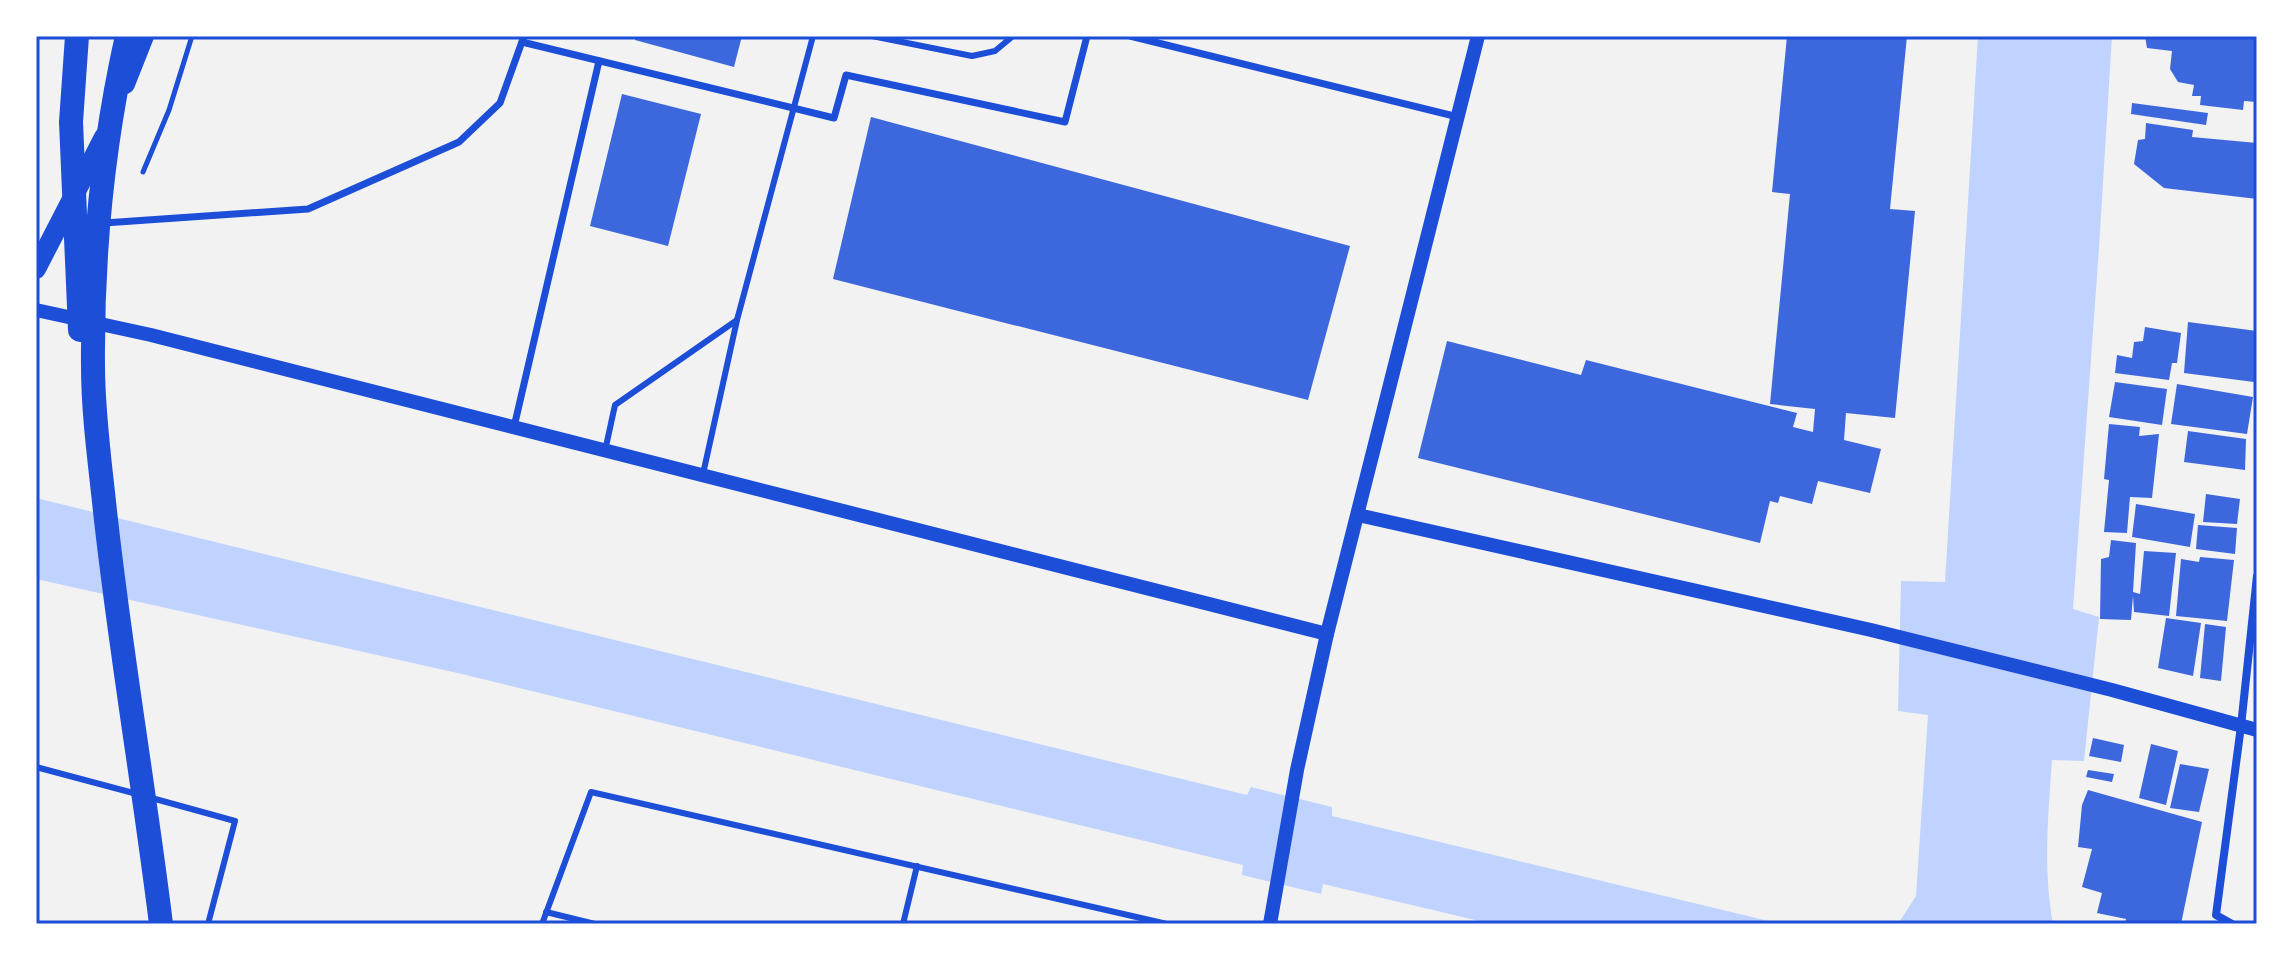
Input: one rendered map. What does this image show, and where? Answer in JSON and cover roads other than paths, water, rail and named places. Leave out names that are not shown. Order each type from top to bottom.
[{"type":"highway","points":[[77,36],[71,122],[78,298],[88,434],[107,599],[154,924]]},
{"type":"highway","points":[[127,36],[101,199],[92,368],[115,609],[144,788],[161,924]]},
{"type":"main road","points":[[36,269],[104,138],[144,36]]},
{"type":"street","points":[[58,226],[308,209],[459,142],[500,103],[523,39],[599,61],[834,118],[846,75],[1065,122],[1087,36]]},
{"type":"street","points":[[1130,36],[1458,117]]},
{"type":"street","points":[[1270,924],[1297,770],[1327,634],[1478,36]]},
{"type":"street","points":[[514,427],[599,61]]},
{"type":"street","points":[[36,310],[151,335],[1327,634]]},
{"type":"street","points":[[1358,515],[1871,630],[2257,730]]},
{"type":"street","points":[[2232,924],[2216,915],[2257,576]]},
{"type":"lane","points":[[703,475],[737,320],[813,36]]},
{"type":"lane","points":[[872,36],[972,56],[995,51],[1013,36]]},
{"type":"lane","points":[[605,451],[615,405],[737,320]]},
{"type":"lane","points":[[36,767],[235,821],[208,924]]},
{"type":"lane","points":[[542,924],[591,792],[1167,924]]},
{"type":"lane","points":[[903,924],[917,866]]},
{"type":"lane","points":[[546,912],[595,924]]},
{"type":"water","points":[[1978,36],[2112,36],[2073,609],[2099,617],[2084,761],[2052,760],[2047,863],[2053,924],[1898,924],[1916,896],[1928,715],[1898,711],[1901,581],[1945,582]]},
{"type":"water","points":[[36,498],[1247,795],[1251,787],[1332,807],[1332,816],[1781,924],[1492,924],[1323,884],[1321,894],[1242,875],[1243,865],[462,674],[36,579]]}]
